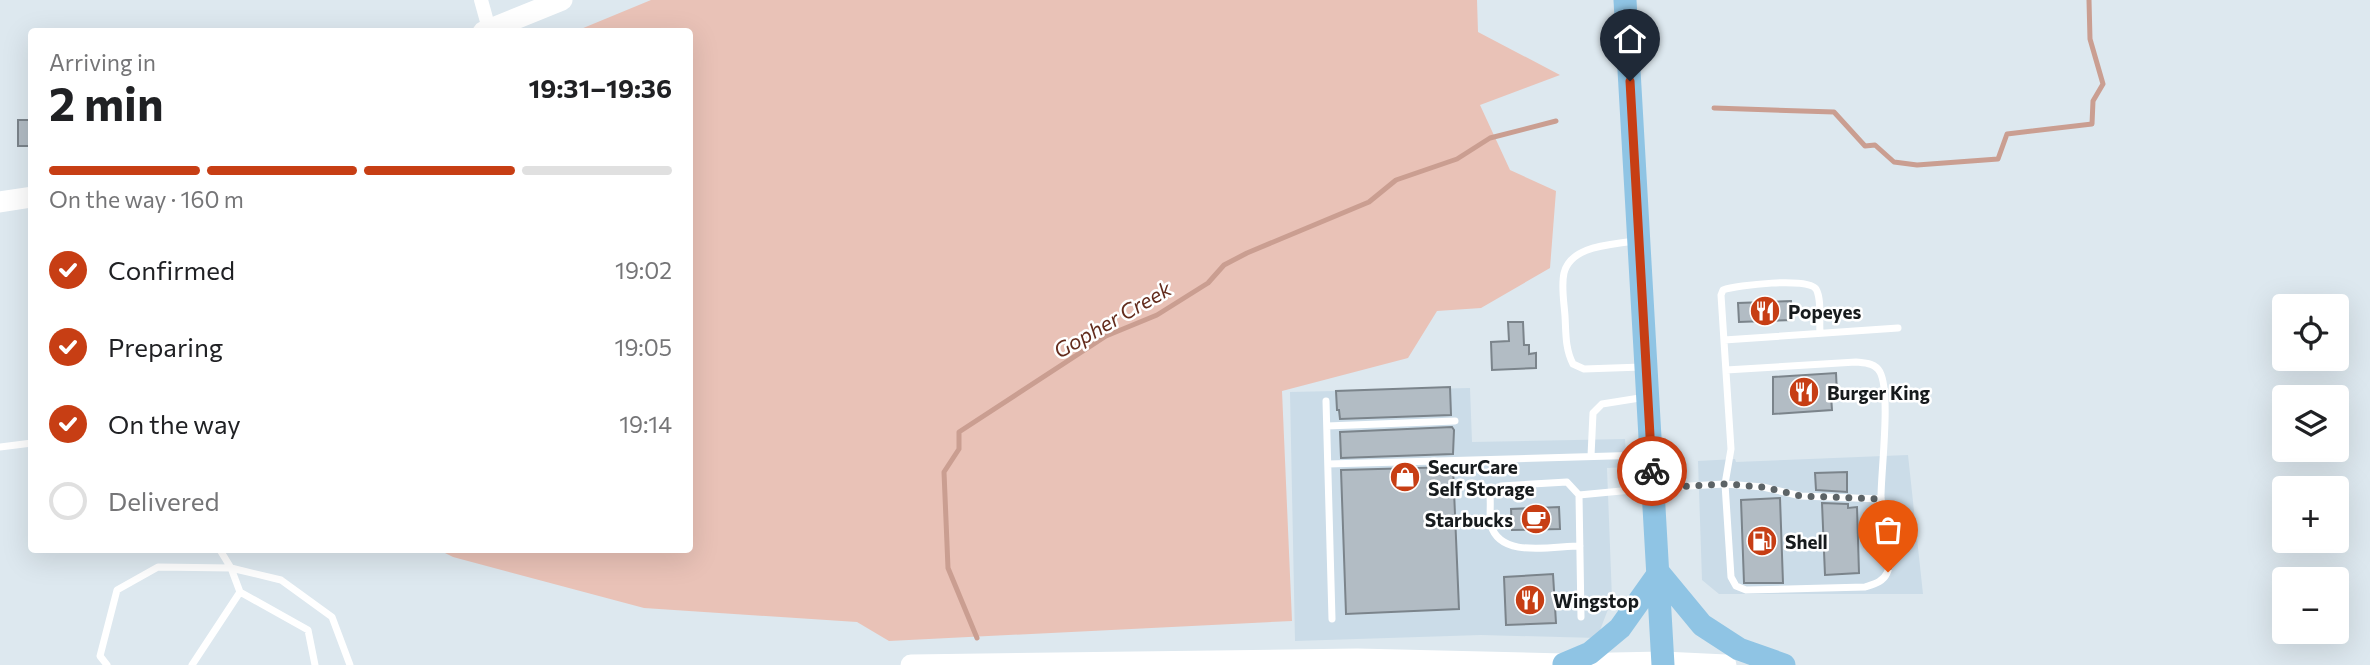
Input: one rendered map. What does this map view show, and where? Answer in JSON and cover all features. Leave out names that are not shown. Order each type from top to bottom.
[{"type":"main road","points":[[491,28],[562,0]]},
{"type":"main road","points":[[1625,0],[1663,664]]},
{"type":"main road","points":[[0,202],[28,198]]},
{"type":"main road","points":[[1565,665],[1591,653],[1620,628],[1659,573]]},
{"type":"main road","points":[[1659,573],[1702,625],[1739,649],[1784,665]]},
{"type":"main road","points":[[911,665],[1357,659],[1565,665],[1726,665]]},
{"type":"street","points":[[481,0],[486,28]]},
{"type":"lane","points":[[1638,240],[1593,248],[1576,256],[1568,263],[1563,284],[1568,348],[1573,363],[1584,369],[1645,367]]},
{"type":"lane","points":[[1726,370],[1856,362],[1873,365],[1881,373],[1885,401],[1881,499],[1890,558],[1888,572],[1879,583],[1865,587],[1746,590],[1736,586],[1731,577],[1726,484],[1731,449],[1721,295],[1723,290],[1733,286],[1758,284],[1805,282],[1813,285],[1818,291],[1820,333]]},
{"type":"lane","points":[[1724,340],[1898,328]]},
{"type":"lane","points":[[1591,456],[1593,413],[1602,404],[1647,397]]},
{"type":"lane","points":[[1326,401],[1332,619]]},
{"type":"lane","points":[[1327,426],[1455,421]]},
{"type":"lane","points":[[0,447],[28,444]]},
{"type":"lane","points":[[1328,464],[1651,454]]},
{"type":"lane","points":[[1580,546],[1512,548],[1500,541],[1491,526],[1490,497],[1501,486],[1567,482],[1579,495],[1580,546],[1581,617]]},
{"type":"lane","points":[[1579,495],[1726,484],[1763,487],[1801,496],[1881,499]]},
{"type":"lane","points":[[222,553],[240,592],[308,630],[316,665]]},
{"type":"lane","points":[[107,665],[100,656],[117,590],[158,566],[231,568],[281,580],[332,617],[350,665]]},
{"type":"lane","points":[[192,665],[240,592]]},
{"type":"shaded area","points":[[651,0],[1477,0],[1478,32],[1560,75],[1480,105],[1510,170],[1556,191],[1550,268],[1481,308],[1437,311],[1408,358],[1282,391],[1292,621],[889,641],[857,622],[644,608],[445,553],[693,553],[693,28],[583,28]]},
{"type":"shaded area","points":[[1470,388],[1472,442],[1625,439],[1627,467],[1607,468],[1612,599],[1597,638],[1481,635],[1295,641],[1290,392]]},
{"type":"shaded area","points":[[1908,455],[1923,594],[1719,594],[1702,580],[1698,461]]},
{"type":"building","points":[[18,120],[28,120],[28,146],[18,146]]},
{"type":"building","name":"Popeyes","points":[[1791,301],[1792,320],[1739,322],[1738,303]]},
{"type":"building","points":[[1508,322],[1523,322],[1524,345],[1529,345],[1529,354],[1536,353],[1536,368],[1492,370],[1491,342],[1509,341]]},
{"type":"building","name":"Burger King","points":[[1836,373],[1837,394],[1831,395],[1832,410],[1773,414],[1773,377]]},
{"type":"building","points":[[1450,387],[1451,415],[1340,419],[1337,410],[1336,391]]},
{"type":"building","points":[[1452,427],[1453,454],[1341,458],[1340,432]]},
{"type":"building","points":[[1453,467],[1459,609],[1346,614],[1341,470]]},
{"type":"building","points":[[1847,472],[1847,492],[1816,490],[1815,473]]},
{"type":"building","name":"Shell","points":[[1780,498],[1783,583],[1744,583],[1741,500]]},
{"type":"building","points":[[1822,503],[1857,507],[1859,573],[1825,575]]},
{"type":"building","name":"Starbucks","points":[[1559,507],[1560,529],[1512,530],[1511,509]]},
{"type":"building","name":"Wingstop","points":[[1553,574],[1556,623],[1506,625],[1504,577]]},
{"type":"waterway","name":"Gopher Creek","points":[[1714,108],[1834,112],[1865,146],[1875,145],[1894,162],[1917,165],[1998,159],[2007,134],[2092,124],[2093,101],[2103,84],[2090,39],[2089,0]]},
{"type":"waterway","name":"Gopher Creek","points":[[977,638],[948,568],[944,472],[959,449],[959,432],[1106,336],[1157,315],[1208,283],[1224,265],[1247,253],[1369,202],[1396,180],[1457,159],[1490,138],[1556,121]]},
{"type":"way so far","points":[[1652,471],[1653,488],[1726,484],[1763,487],[1801,496],[1881,499],[1890,558],[1888,572]]},
{"type":"place","name":"Popeyes","points":[[1765,311]]},
{"type":"place","name":"Burger King","points":[[1804,392]]},
{"type":"place","name":"SecurCare Self Storage","points":[[1405,477]]},
{"type":"place","name":"Starbucks","points":[[1536,519]]},
{"type":"place","name":"Shell","points":[[1762,541]]},
{"type":"place","name":"Wingstop","points":[[1530,600]]},
{"type":"route","points":[[1630,81],[1652,471]]}]
